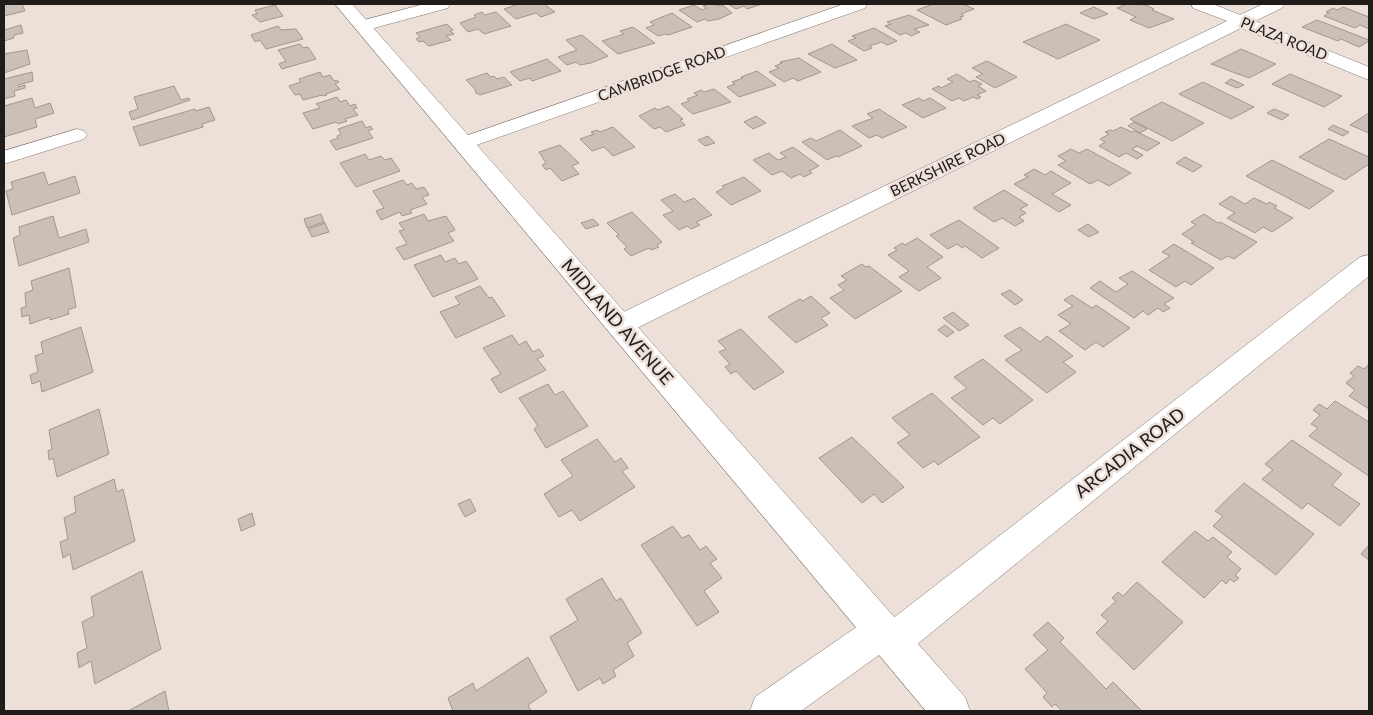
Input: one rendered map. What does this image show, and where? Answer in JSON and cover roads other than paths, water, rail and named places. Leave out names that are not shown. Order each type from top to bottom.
[{"type":"street","name":"MIDLAND AVENUE","points":[[343,4],[951,711]]},
{"type":"street","points":[[363,26],[442,4]]},
{"type":"street","name":"CAMBRIDGE ROAD","points":[[464,144],[859,4]]},
{"type":"street","name":"PLAZA ROAD","points":[[1199,4],[1369,74]]},
{"type":"street","name":"BERKSHIRE ROAD","points":[[620,325],[1276,4]]},
{"type":"street","points":[[4,158],[77,135]]},
{"type":"street","name":"ARCADIA ROAD","points":[[769,711],[886,637],[1369,262]]}]
